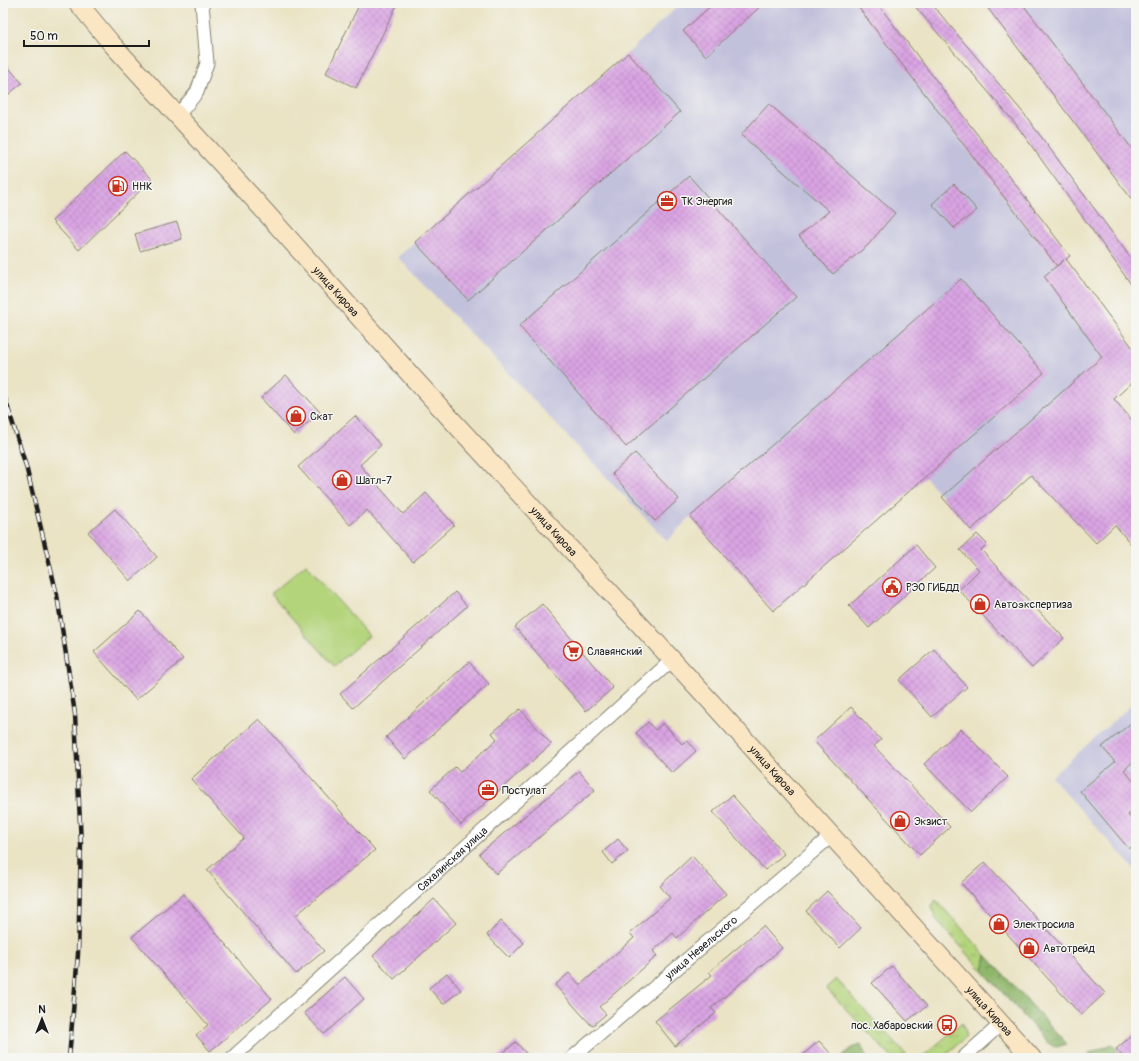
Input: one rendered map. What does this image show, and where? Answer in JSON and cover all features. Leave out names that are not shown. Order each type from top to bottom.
[{"type":"main road","name":"улица Кирова","points":[[78,3],[111,43],[178,115],[416,381],[672,660],[1032,1058]]},
{"type":"street","points":[[178,115],[197,92],[207,63],[202,3]]},
{"type":"street","name":"Сахалинская улица","points":[[232,1058],[672,660]]},
{"type":"street","name":"улица Невельского","points":[[572,1058],[831,836]]},
{"type":"street","points":[[963,1058],[1001,1024]]},
{"type":"shaded area","points":[[681,3],[855,3],[1056,266],[1066,259],[1136,352],[1136,379],[971,530],[925,477],[773,609],[690,517],[667,541],[398,257],[628,53]]},
{"type":"shaded area","points":[[984,3],[1136,3],[1136,205]]},
{"type":"shaded area","points":[[1136,701],[1136,871],[1051,777]]},
{"type":"green space","points":[[306,564],[369,636],[334,666],[271,594]]},
{"type":"green space","points":[[936,900],[986,955],[983,971],[935,918],[932,906]]},
{"type":"green space","points":[[986,955],[1067,1044],[1056,1047],[1048,1043],[983,971]]},
{"type":"green space","points":[[836,979],[909,1058],[892,1058],[826,988]]},
{"type":"green space","points":[[962,1023],[966,1037],[942,1058],[921,1058]]},
{"type":"green space","points":[[1112,1044],[1125,1058],[1092,1058],[1088,1054]]},
{"type":"green space","points":[[861,1045],[867,1058],[844,1058],[843,1055],[852,1048]]},
{"type":"building","points":[[360,3],[398,3],[356,88],[326,73]]},
{"type":"building","points":[[714,3],[764,3],[706,56],[683,31]]},
{"type":"building","points":[[855,3],[877,3],[1070,256],[1066,259],[1136,352],[1136,379],[1114,399],[1136,425],[1136,550],[1115,525],[1096,543],[1031,475],[971,530],[942,497],[1102,357],[1044,276],[1057,266]]},
{"type":"building","points":[[912,3],[931,3],[1025,115],[1136,265],[1136,291],[1015,123]]},
{"type":"building","points":[[984,3],[1022,3],[1136,154],[1136,205]]},
{"type":"building","points":[[628,53],[680,112],[468,300],[415,242]]},
{"type":"building","points":[[3,61],[22,83],[3,99]]},
{"type":"building","points":[[769,104],[895,213],[868,245],[833,274],[799,236],[829,211],[741,135]]},
{"type":"building","points":[[125,151],[152,179],[79,250],[52,221]]},
{"type":"building","points":[[689,176],[796,297],[626,447],[519,326]]},
{"type":"building","points":[[954,184],[977,210],[954,228],[932,204]]},
{"type":"building","points":[[177,222],[182,239],[140,251],[135,234]]},
{"type":"building","points":[[961,279],[1044,373],[773,611],[690,517]]},
{"type":"building","points":[[286,375],[320,412],[294,435],[261,398]]},
{"type":"building","name":"Шатл-7","points":[[355,416],[381,445],[360,465],[403,514],[426,493],[454,525],[413,562],[367,510],[350,525],[298,467]]},
{"type":"building","points":[[635,453],[679,499],[655,521],[612,474]]},
{"type":"building","points":[[115,509],[157,557],[130,581],[88,532]]},
{"type":"building","points":[[977,534],[987,544],[981,550],[1064,638],[1032,668],[959,590],[979,570],[960,550]]},
{"type":"building","name":"РЭО ГИБДД","points":[[916,545],[935,568],[869,628],[849,606]]},
{"type":"building","points":[[455,592],[467,606],[353,708],[340,694]]},
{"type":"building","points":[[542,604],[613,688],[586,711],[515,627]]},
{"type":"building","points":[[140,611],[183,659],[136,700],[94,652]]},
{"type":"building","points":[[934,649],[967,687],[932,717],[899,680]]},
{"type":"building","points":[[469,662],[489,684],[405,759],[386,737]]},
{"type":"building","points":[[851,707],[881,740],[874,746],[950,827],[920,855],[814,741]]},
{"type":"building","points":[[520,709],[551,744],[461,825],[430,790],[455,767],[460,772],[497,739],[492,733]]},
{"type":"building","points":[[259,719],[375,850],[295,916],[324,951],[296,974],[207,870],[244,838],[191,779]]},
{"type":"building","points":[[1136,719],[1136,759],[1124,770],[1136,784],[1136,808],[1128,815],[1136,824],[1136,843],[1129,849],[1080,791],[1115,762],[1102,747]]},
{"type":"building","points":[[648,722],[655,730],[663,723],[682,744],[687,740],[696,751],[672,773],[636,733]]},
{"type":"building","points":[[961,729],[1008,777],[971,812],[924,764]]},
{"type":"building","points":[[579,771],[595,790],[496,874],[479,854]]},
{"type":"building","points":[[732,795],[784,854],[765,870],[713,812]]},
{"type":"building","points":[[618,839],[628,851],[612,864],[603,852]]},
{"type":"building","points":[[692,856],[726,894],[677,938],[673,933],[653,951],[657,956],[599,1007],[606,1014],[592,1026],[555,985],[569,973],[580,985],[634,938],[630,933],[670,898],[660,886]]},
{"type":"building","points":[[985,862],[1105,993],[1081,1015],[961,883]]},
{"type":"building","points":[[827,891],[861,928],[840,948],[806,911]]},
{"type":"building","points":[[183,894],[272,999],[210,1051],[196,1035],[208,1025],[132,937]]},
{"type":"building","points":[[434,899],[456,923],[394,979],[373,956]]},
{"type":"building","points":[[501,921],[524,943],[509,958],[487,935]]},
{"type":"building","points":[[763,926],[782,948],[711,1008],[716,1013],[675,1046],[655,1021],[712,975],[709,972]]},
{"type":"building","points":[[892,966],[927,1006],[907,1021],[872,983]]},
{"type":"building","points":[[447,973],[461,990],[443,1004],[429,988]]},
{"type":"building","points":[[345,977],[364,999],[324,1034],[304,1013]]},
{"type":"building","points":[[1136,1032],[1136,1058],[1124,1058],[1116,1049]]},
{"type":"building","points":[[819,1041],[835,1058],[799,1058]]},
{"type":"building","points":[[516,1042],[530,1058],[497,1058]]},
{"type":"railway","points":[[3,392],[26,466],[57,595],[75,714],[81,845],[78,954],[69,1058]]},
{"type":"place","name":"ННК","points":[[118,186]]},
{"type":"place","name":"ТК Энергия","points":[[667,201]]},
{"type":"place","name":"Скат","points":[[296,416]]},
{"type":"place","name":"Шатл-7","points":[[342,480]]},
{"type":"place","name":"РЭО ГИБДД","points":[[892,587]]},
{"type":"place","name":"Автоэкспертиза","points":[[980,604]]},
{"type":"place","name":"Славянский","points":[[573,651]]},
{"type":"place","name":"Постулат","points":[[488,790]]},
{"type":"place","name":"Экзист","points":[[900,821]]},
{"type":"place","name":"Электросила","points":[[999,924]]},
{"type":"place","name":"Автотрейд","points":[[1029,948]]},
{"type":"place","name":"пос. Хабаровский","points":[[947,1025]]}]
